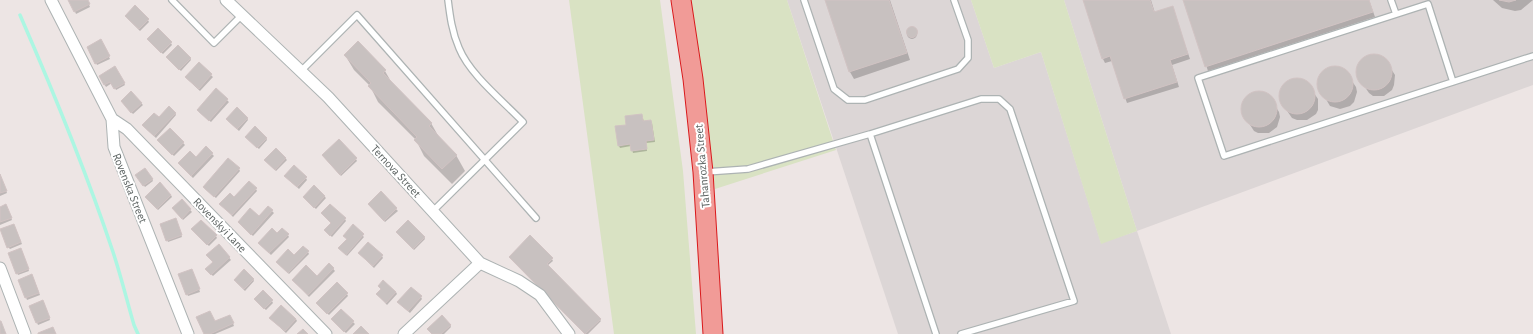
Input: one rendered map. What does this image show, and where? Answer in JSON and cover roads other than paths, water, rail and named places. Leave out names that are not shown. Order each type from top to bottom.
[{"type":"highway","name":"Tahanrozka Street","points":[[680,0],[693,79],[703,172],[713,334]]},
{"type":"street","name":"Rovenska Street","points":[[51,0],[112,119],[114,147],[188,334]]},
{"type":"street","name":"Ternova Street","points":[[226,0],[328,97],[480,263],[519,281],[540,295],[569,334]]},
{"type":"street","name":"Rovenskyi Lane","points":[[112,119],[128,129],[326,334]]},
{"type":"street","points":[[404,334],[480,263]]},
{"type":"street","points":[[0,268],[25,334]]},
{"type":"lane","points":[[172,0],[214,43],[242,15]]},
{"type":"lane","points":[[433,211],[523,122],[471,69],[459,49],[452,27],[448,0]]},
{"type":"lane","points":[[804,0],[834,89],[848,100],[865,100],[958,68],[968,58],[968,40],[954,0]]},
{"type":"lane","points":[[1391,0],[1396,14]]},
{"type":"lane","points":[[1453,82],[1428,4],[1198,78],[1224,156],[1453,82],[1533,56]]},
{"type":"lane","points":[[301,72],[357,15],[536,218]]},
{"type":"lane","points":[[703,172],[748,169],[870,134],[981,99],[999,99],[1010,109],[1074,301],[961,334]]},
{"type":"lane","points":[[870,134],[936,334]]},
{"type":"waterway","points":[[20,15],[81,162],[113,252],[134,325],[138,334]]}]
